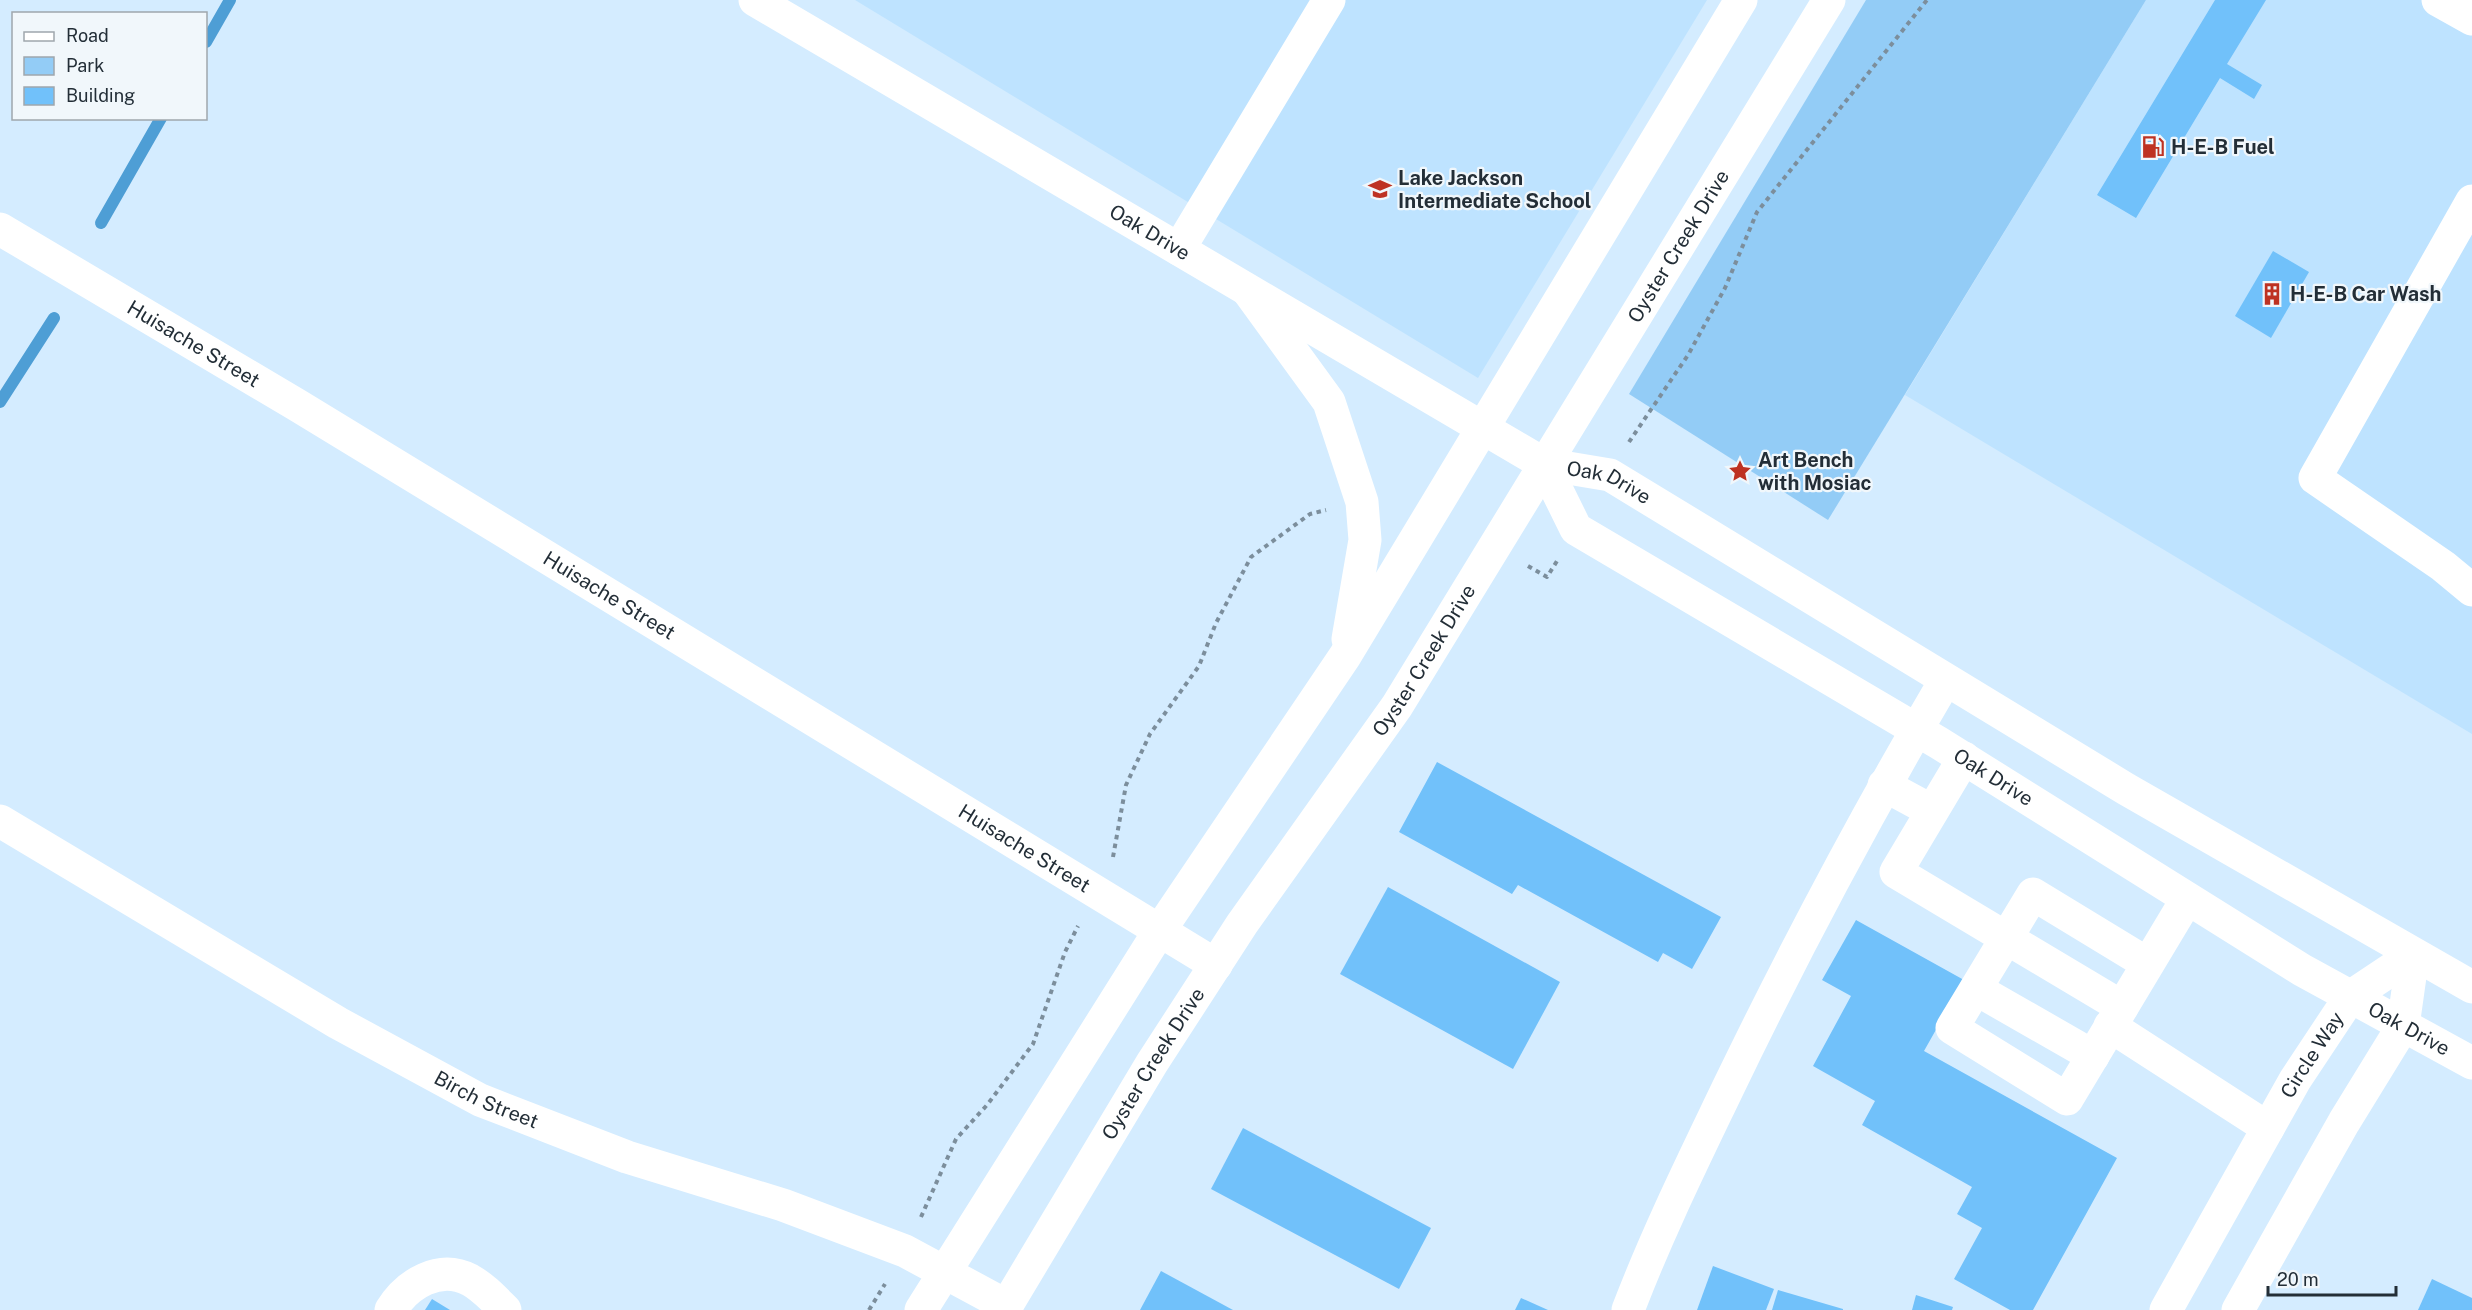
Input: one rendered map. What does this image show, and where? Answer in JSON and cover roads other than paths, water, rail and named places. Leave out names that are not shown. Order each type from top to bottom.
[{"type":"main road","name":"Oak Drive","points":[[755,0],[1249,292],[1484,426],[1544,464],[1610,475],[1945,681],[2126,789],[2472,987]]},
{"type":"main road","points":[[1179,249],[1329,0]]},
{"type":"main road","points":[[921,1310],[944,1270],[1160,930],[1345,656],[1741,0]]},
{"type":"main road","name":"Oyster Creek Drive","points":[[1006,1308],[1152,1062],[1242,924],[1397,706],[1829,0]]},
{"type":"main road","points":[[2438,0],[2472,19]]},
{"type":"main road","points":[[2472,201],[2315,478],[2443,566],[2472,590]]},
{"type":"main road","name":"Huisache Street","points":[[0,229],[297,405],[1216,965]]},
{"type":"main road","points":[[1249,292],[1329,402],[1362,502],[1365,540],[1345,656]]},
{"type":"main road","name":"Oak Drive","points":[[1544,464],[1576,529],[1964,758],[2187,899],[2350,997],[2472,1063]]},
{"type":"main road","points":[[1628,1310],[1655,1240],[1765,1010],[1884,785],[1945,681]]},
{"type":"main road","points":[[1964,758],[1896,872],[2006,938],[2268,1128]]},
{"type":"main road","points":[[1884,785],[1932,811]]},
{"type":"main road","name":"Birch Street","points":[[0,821],[338,1023],[480,1100],[627,1157],[783,1205],[905,1251],[944,1270],[1006,1308]]},
{"type":"main road","points":[[2148,964],[2033,894],[1952,1028],[2067,1099],[2093,1056],[2187,899]]},
{"type":"main road","points":[[2238,1310],[2344,1122],[2403,1026],[2414,955]]},
{"type":"main road","name":"Circle Way","points":[[2166,1310],[2295,1080],[2350,997],[2414,955]]},
{"type":"main road","points":[[1976,989],[2093,1056]]},
{"type":"main road","points":[[391,1310],[397,1299],[420,1279],[444,1275],[467,1279],[485,1290],[505,1310]]},
{"type":"waterway","points":[[207,40],[230,0]]},
{"type":"waterway","points":[[101,223],[160,120]]},
{"type":"waterway","points":[[0,402],[54,318]]},
{"type":"place","name":"H-E-B Fuel","points":[[2153,147]]},
{"type":"place","name":"Lake Jackson Intermediate School","points":[[1380,189]]},
{"type":"place","name":"H-E-B Car Wash","points":[[2272,294]]},
{"type":"place","name":"Art Bench with Mosiac","points":[[1740,471]]}]
